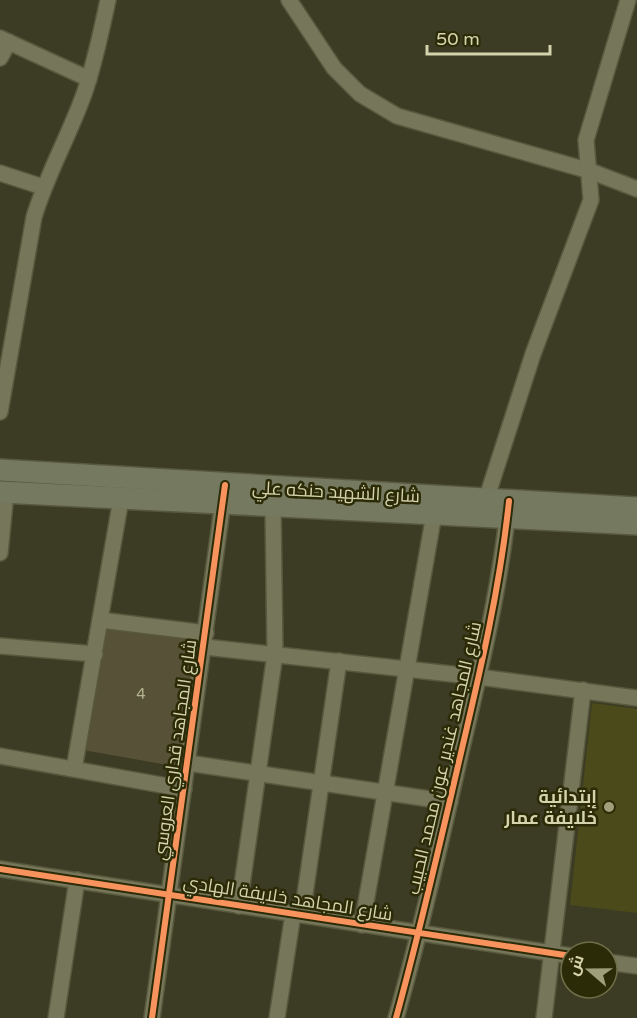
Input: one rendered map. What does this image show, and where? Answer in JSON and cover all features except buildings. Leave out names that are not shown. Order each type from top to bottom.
[{"type":"main road","name":"شارع الشهيد حنكه علي","points":[[0,470],[224,494],[273,506],[434,514],[508,509],[637,508]]},
{"type":"main road","name":"شارع الشهيد حنكه علي","points":[[3,493],[122,499],[224,494],[486,500],[508,509],[637,524]]},
{"type":"street","points":[[0,412],[34,217],[43,187],[62,149],[89,79],[101,37],[108,0]]},
{"type":"street","points":[[289,0],[334,68],[360,94],[397,116],[590,171],[637,189]]},
{"type":"street","points":[[486,500],[533,354],[591,200],[586,140],[628,0]]},
{"type":"street","points":[[0,58],[4,40],[89,79]]},
{"type":"street","points":[[0,173],[43,187]]},
{"type":"street","points":[[0,553],[3,493]]},
{"type":"street","name":"شارع المجاهد قداري العروسي","points":[[152,1018],[224,494]]},
{"type":"street","points":[[74,769],[122,499]]},
{"type":"street","points":[[239,906],[275,654],[273,506]]},
{"type":"street","name":"شارع المجاهد غندير عون محمد الحبيب","points":[[396,1018],[420,933],[479,676],[508,509]]},
{"type":"street","points":[[362,924],[434,514]]},
{"type":"street","points":[[100,620],[275,654],[479,676],[637,698]]},
{"type":"street","points":[[0,646],[94,654]]},
{"type":"street","points":[[277,1018],[322,784],[339,661]]},
{"type":"street","points":[[544,1018],[583,690]]},
{"type":"street","points":[[0,756],[184,789]]},
{"type":"street","points":[[188,763],[450,802]]},
{"type":"street","name":"شارع المجاهد خلايفة الهادي","points":[[0,869],[559,955]]},
{"type":"street","points":[[56,1018],[77,880]]},
{"type":"street","points":[[619,964],[637,966]]},
{"type":"shaded area","name":"إبتدائية خلايفة عمار","points":[[592,703],[637,709],[637,913],[570,905]]},
{"type":"cycle path","points":[[152,1018],[225,485]]},
{"type":"cycle path","points":[[396,1018],[430,888],[482,662],[495,598],[509,501]]},
{"type":"cycle path","points":[[0,869],[559,954]]},
{"type":"place","name":"إبتدائية خلايفة عمار","points":[[609,807]]}]
